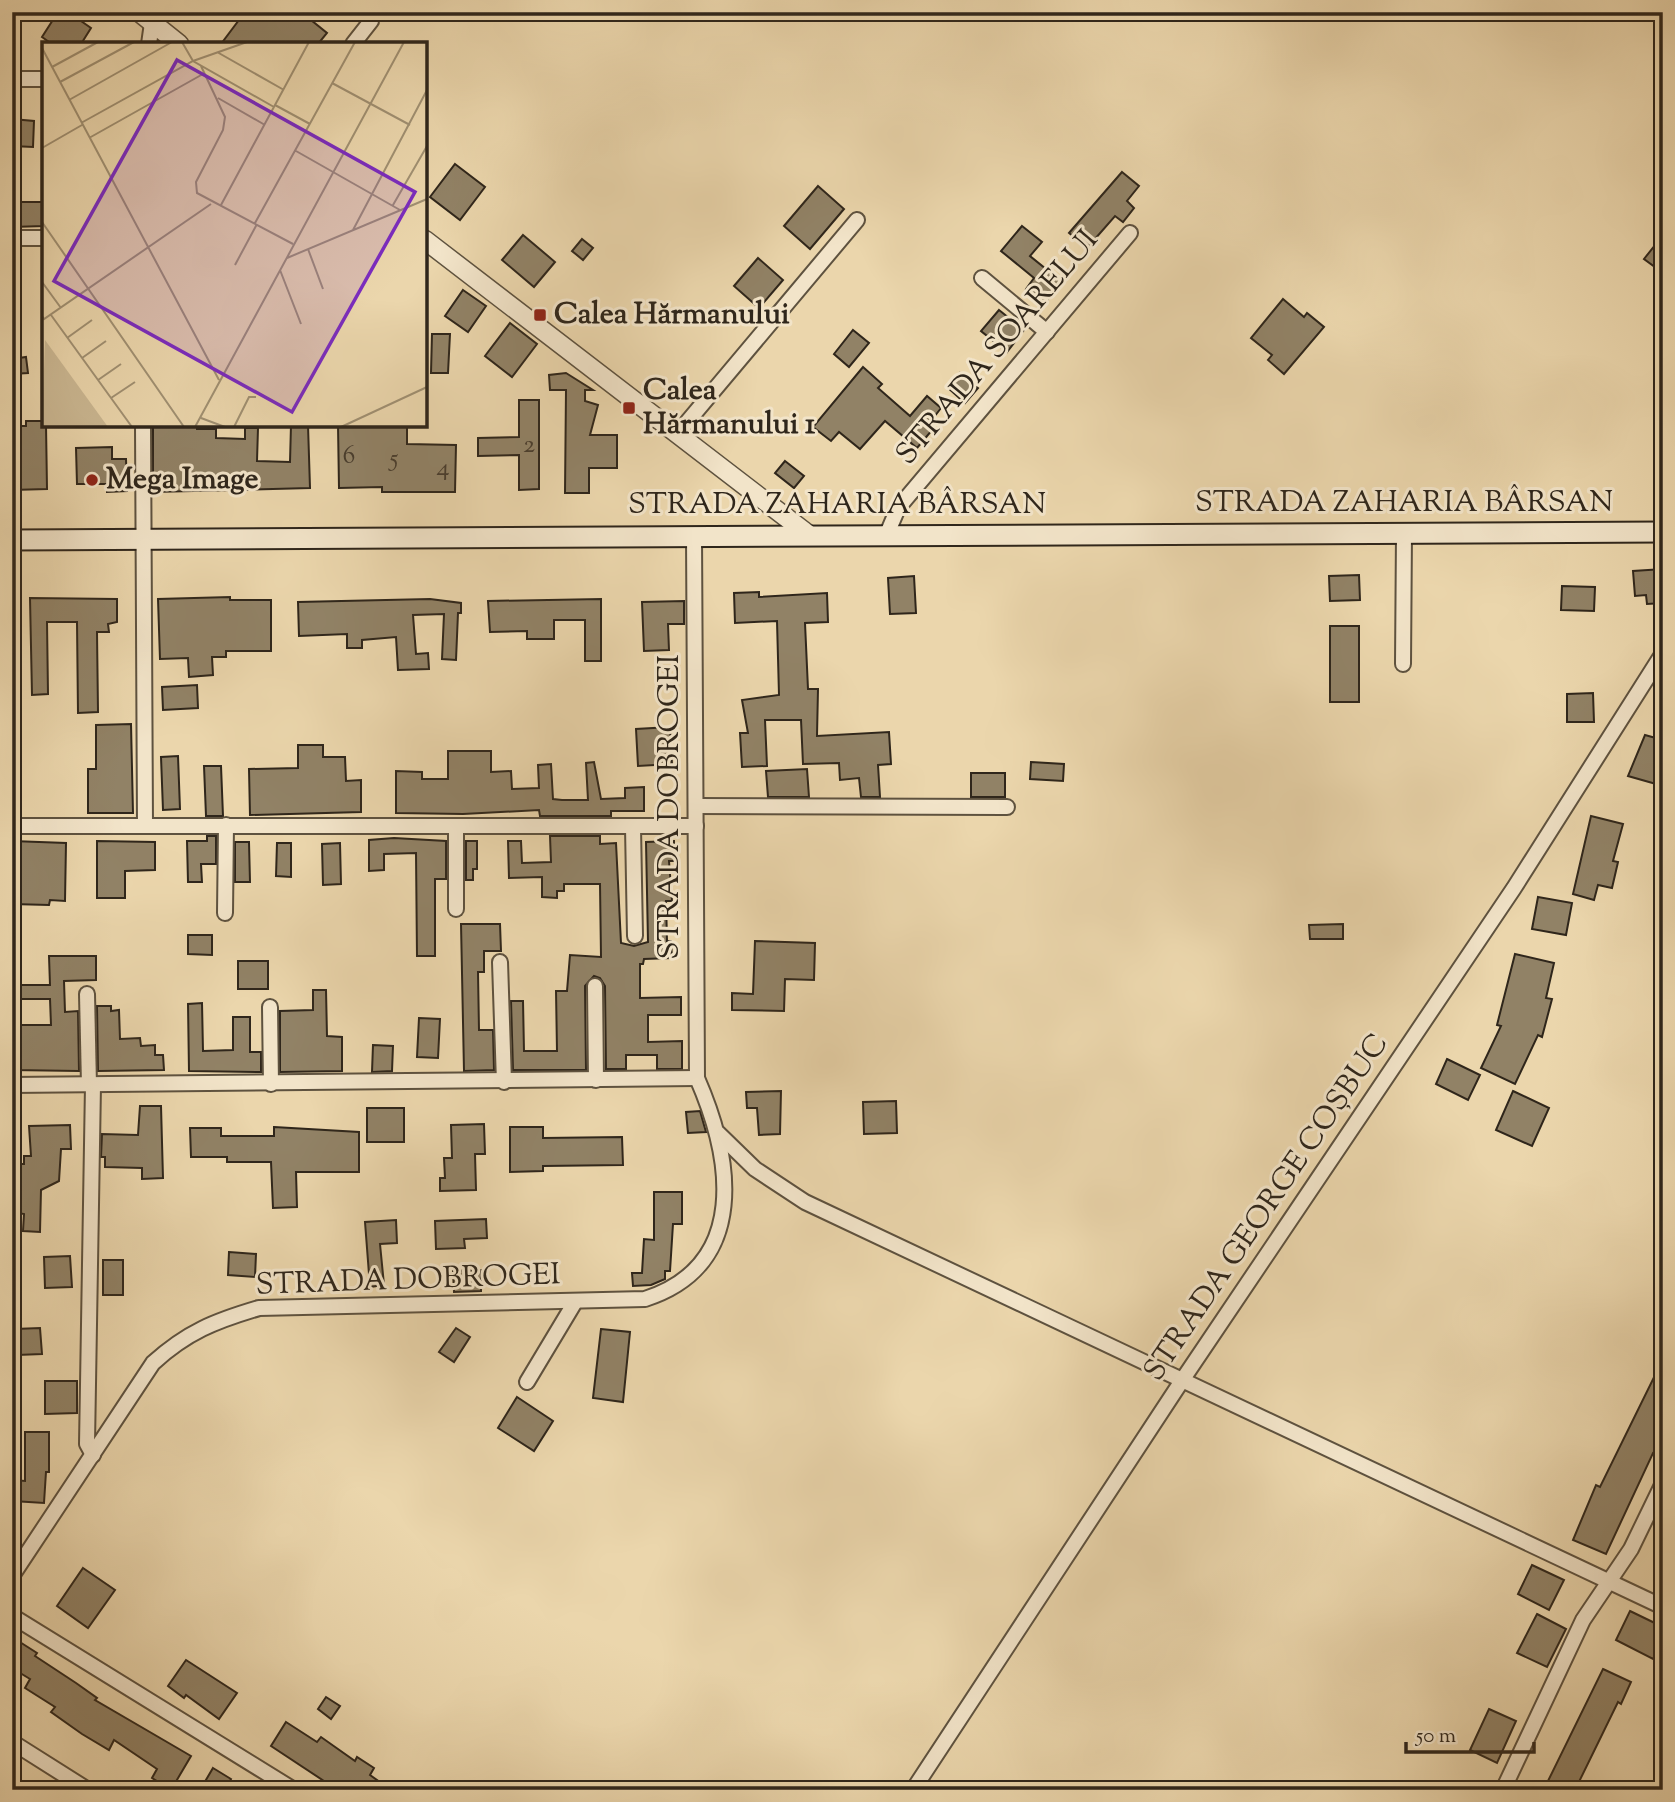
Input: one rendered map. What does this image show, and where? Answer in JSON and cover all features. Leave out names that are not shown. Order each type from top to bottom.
[{"type":"main road","name":"STRADA ZAHARIA BÂRSAN","points":[[12,540],[1663,532]]},
{"type":"street","points":[[146,17],[149,42]]},
{"type":"street","points":[[146,17],[177,42]]},
{"type":"street","points":[[355,42],[371,21]]},
{"type":"street","points":[[12,79],[42,79]]},
{"type":"street","points":[[678,433],[857,220]]},
{"type":"street","name":"STRADA SOARELUI","points":[[887,534],[898,508],[1130,233]]},
{"type":"street","points":[[12,238],[42,238]]},
{"type":"street","points":[[427,242],[809,535]]},
{"type":"street","points":[[982,278],[1047,332]]},
{"type":"street","points":[[143,427],[141,540],[145,827]]},
{"type":"street","points":[[1403,664],[1405,533]]},
{"type":"street","name":"STRADA DOBROGEI","points":[[12,1576],[153,1363],[180,1339],[217,1321],[259,1308],[645,1299],[667,1292],[686,1278],[706,1256],[722,1228],[724,1197],[718,1133],[697,1078],[694,536]]},
{"type":"street","name":"STRADA GEORGE COȘBUC","points":[[913,1790],[1183,1379],[1514,888],[1663,653]]},
{"type":"street","points":[[696,806],[1007,807]]},
{"type":"street","points":[[225,913],[226,825]]},
{"type":"street","points":[[12,826],[696,826]]},
{"type":"street","points":[[456,827],[456,909]]},
{"type":"street","points":[[634,827],[635,936]]},
{"type":"street","points":[[500,962],[504,1082]]},
{"type":"street","points":[[596,986],[596,1080]]},
{"type":"street","points":[[87,994],[91,1085],[87,1444],[93,1455]]},
{"type":"street","points":[[270,1007],[271,1084]]},
{"type":"street","points":[[12,1086],[697,1078]]},
{"type":"street","points":[[718,1133],[755,1168],[805,1202],[1663,1606]]},
{"type":"street","points":[[527,1382],[575,1302]]},
{"type":"street","points":[[1503,1790],[1583,1619],[1632,1549],[1663,1483]]},
{"type":"street","points":[[12,1616],[294,1790]]},
{"type":"street","points":[[12,1742],[88,1790]]},
{"type":"building","points":[[58,12],[68,12],[91,28],[82,42],[49,42],[42,37]]},
{"type":"building","points":[[245,12],[301,12],[327,33],[320,42],[222,42]]},
{"type":"building","points":[[12,119],[34,121],[33,147],[12,146]]},
{"type":"building","points":[[455,164],[485,187],[460,220],[430,197]]},
{"type":"building","points":[[1122,172],[1139,186],[1127,201],[1134,208],[1123,222],[1115,216],[1087,248],[1069,233]]},
{"type":"building","points":[[818,186],[844,209],[810,249],[784,226]]},
{"type":"building","points":[[12,202],[42,202],[42,226],[12,227]]},
{"type":"building","points":[[1022,226],[1042,242],[1030,256],[1062,282],[1044,304],[1026,289],[1034,278],[1001,251]]},
{"type":"building","points":[[523,235],[555,262],[534,287],[502,260]]},
{"type":"building","points":[[1663,235],[1663,273],[1644,259]]},
{"type":"building","points":[[582,239],[593,248],[583,260],[572,251]]},
{"type":"building","points":[[758,258],[783,280],[759,308],[734,286]]},
{"type":"building","points":[[463,290],[486,306],[468,332],[445,316]]},
{"type":"building","points":[[1283,299],[1304,317],[1307,313],[1324,327],[1284,374],[1268,360],[1272,355],[1251,338]]},
{"type":"building","points":[[999,310],[1024,330],[1007,352],[981,331]]},
{"type":"building","points":[[510,323],[537,344],[512,377],[485,356]]},
{"type":"building","points":[[853,330],[869,343],[849,367],[834,354]]},
{"type":"building","points":[[432,334],[450,334],[448,373],[431,373]]},
{"type":"building","points":[[26,357],[28,373],[12,374],[12,359]]},
{"type":"building","points":[[863,367],[882,384],[878,388],[910,416],[927,396],[941,408],[928,425],[933,429],[917,448],[885,421],[860,449],[839,432],[831,441],[813,427]]},
{"type":"building","points":[[566,373],[593,390],[585,390],[585,401],[598,405],[590,435],[617,435],[617,468],[589,468],[589,493],[565,493],[566,390],[550,390],[549,375]]},
{"type":"building","points":[[960,373],[978,388],[965,403],[948,388]]},
{"type":"building","points":[[519,400],[539,400],[539,489],[519,490],[519,455],[478,456],[478,438],[519,437]]},
{"type":"building","points":[[26,421],[42,421],[42,427],[46,427],[47,489],[12,490],[12,470],[15,470],[12,426],[26,426]]},
{"type":"building","points":[[153,427],[216,429],[216,438],[245,439],[245,428],[258,428],[257,461],[290,462],[291,427],[308,427],[310,488],[153,492]]},
{"type":"building","points":[[338,427],[407,427],[407,444],[456,445],[455,492],[382,492],[382,487],[339,488]]},
{"type":"building","points":[[112,447],[112,459],[126,459],[127,491],[107,492],[107,484],[77,484],[76,448]]},
{"type":"building","points":[[785,461],[804,476],[794,488],[775,473]]},
{"type":"building","points":[[1663,569],[1663,603],[1647,604],[1646,595],[1635,596],[1633,571]]},
{"type":"building","points":[[1359,575],[1360,600],[1330,601],[1329,576]]},
{"type":"building","points":[[914,576],[916,613],[890,614],[888,578]]},
{"type":"building","points":[[1562,586],[1595,587],[1594,611],[1561,610]]},
{"type":"building","points":[[759,592],[759,597],[827,593],[828,622],[805,623],[808,689],[818,689],[817,736],[889,732],[891,764],[878,765],[880,797],[861,797],[859,778],[840,780],[839,763],[803,764],[801,720],[765,720],[767,766],[742,767],[740,733],[748,733],[742,700],[779,695],[777,621],[735,623],[734,593]]},
{"type":"building","points":[[230,597],[230,600],[271,600],[271,651],[226,651],[226,657],[212,657],[213,675],[189,677],[188,658],[160,659],[158,599]]},
{"type":"building","points":[[30,598],[117,599],[117,622],[108,624],[109,632],[97,632],[98,712],[78,713],[77,622],[47,622],[48,694],[32,695]]},
{"type":"building","points":[[430,599],[461,603],[461,613],[458,613],[456,660],[442,659],[444,614],[413,615],[416,654],[428,653],[429,669],[398,670],[396,637],[362,640],[362,648],[347,648],[347,634],[299,636],[298,602]]},
{"type":"building","points":[[601,599],[601,661],[585,661],[585,620],[554,620],[554,639],[527,639],[527,631],[490,632],[488,601]]},
{"type":"building","points":[[684,601],[684,624],[668,624],[669,650],[644,651],[642,602]]},
{"type":"building","points":[[1330,626],[1359,626],[1359,702],[1330,702]]},
{"type":"building","points":[[197,685],[198,708],[163,710],[162,687]]},
{"type":"building","points":[[1593,693],[1594,722],[1567,722],[1567,694]]},
{"type":"building","points":[[131,724],[133,813],[88,813],[88,769],[96,769],[96,725]]},
{"type":"building","points":[[670,727],[672,764],[638,766],[636,729]]},
{"type":"building","points":[[1645,735],[1663,740],[1663,760],[1656,784],[1628,776]]},
{"type":"building","points":[[298,745],[323,745],[323,757],[345,757],[346,781],[361,780],[361,812],[250,815],[249,769],[298,768]]},
{"type":"building","points":[[448,751],[491,751],[491,772],[511,771],[512,789],[539,788],[538,765],[551,764],[553,799],[562,800],[588,800],[586,763],[594,762],[601,799],[625,798],[625,788],[644,787],[644,811],[611,811],[611,816],[540,816],[539,810],[463,814],[396,813],[396,771],[422,772],[422,779],[448,779]]},
{"type":"building","points":[[178,756],[180,809],[163,810],[161,757]]},
{"type":"building","points":[[1031,762],[1064,764],[1063,781],[1030,779]]},
{"type":"building","points":[[204,766],[221,766],[223,816],[206,816]]},
{"type":"building","points":[[807,769],[809,797],[768,797],[766,771]]},
{"type":"building","points":[[971,773],[1005,773],[1005,797],[971,797]]},
{"type":"building","points":[[1591,816],[1623,824],[1613,861],[1618,862],[1612,888],[1598,885],[1594,900],[1573,894]]},
{"type":"building","points":[[207,836],[216,836],[216,864],[201,864],[202,882],[188,882],[187,841],[207,841]]},
{"type":"building","points":[[550,836],[600,836],[600,844],[616,843],[621,943],[634,946],[648,942],[646,842],[674,841],[674,861],[669,861],[672,901],[666,901],[667,941],[671,941],[672,958],[644,959],[643,964],[640,964],[640,998],[681,997],[681,1015],[648,1015],[648,1042],[682,1041],[682,1069],[657,1069],[657,1055],[626,1055],[626,1069],[606,1069],[605,986],[600,978],[594,976],[585,986],[586,1070],[513,1070],[511,1001],[523,1001],[524,1051],[557,1051],[556,991],[567,991],[570,955],[601,957],[600,884],[564,884],[564,891],[557,891],[557,898],[542,897],[542,877],[509,878],[508,841],[521,841],[522,863],[551,862]]},
{"type":"building","points":[[394,838],[446,841],[446,879],[435,879],[435,956],[417,956],[416,853],[384,854],[384,870],[369,871],[369,840]]},
{"type":"building","points":[[12,841],[66,843],[65,901],[50,900],[49,905],[12,904]]},
{"type":"building","points":[[97,841],[155,842],[155,870],[125,871],[125,898],[97,898]]},
{"type":"building","points":[[466,841],[477,841],[477,869],[473,869],[473,880],[466,880]]},
{"type":"building","points":[[235,842],[249,842],[250,882],[235,882]]},
{"type":"building","points":[[277,843],[291,843],[291,877],[276,876]]},
{"type":"building","points":[[340,843],[341,884],[323,885],[322,844]]},
{"type":"building","points":[[1538,897],[1572,903],[1566,935],[1532,929]]},
{"type":"building","points":[[461,924],[500,924],[501,951],[484,951],[484,972],[478,972],[479,1030],[493,1030],[494,1070],[464,1071]]},
{"type":"building","points":[[1343,924],[1343,939],[1310,939],[1309,925]]},
{"type":"building","points":[[188,935],[212,935],[212,955],[188,954]]},
{"type":"building","points":[[755,941],[815,943],[814,980],[785,979],[784,1011],[732,1010],[732,993],[753,994]]},
{"type":"building","points":[[1515,954],[1554,963],[1546,998],[1552,999],[1542,1037],[1538,1035],[1515,1084],[1481,1068],[1501,1026],[1497,1025]]},
{"type":"building","points":[[49,956],[96,956],[96,980],[64,981],[65,1012],[78,1011],[79,1071],[12,1070],[12,1025],[51,1025],[50,999],[18,999],[17,985],[50,985]]},
{"type":"building","points":[[238,961],[268,961],[268,989],[238,989]]},
{"type":"building","points":[[313,990],[326,990],[327,1036],[342,1037],[342,1071],[280,1072],[280,1011],[313,1010]]},
{"type":"building","points":[[202,1003],[203,1051],[233,1050],[233,1017],[250,1017],[250,1052],[261,1052],[261,1072],[189,1071],[188,1004]]},
{"type":"building","points":[[97,1006],[111,1006],[111,1011],[119,1010],[120,1039],[140,1038],[141,1046],[155,1045],[155,1055],[163,1055],[164,1070],[98,1071]]},
{"type":"building","points":[[419,1018],[440,1019],[438,1058],[417,1057]]},
{"type":"building","points":[[373,1045],[393,1046],[392,1071],[372,1072]]},
{"type":"building","points":[[1447,1059],[1480,1075],[1468,1100],[1436,1084]]},
{"type":"building","points":[[781,1091],[780,1134],[759,1135],[757,1108],[747,1108],[746,1092]]},
{"type":"building","points":[[1513,1091],[1549,1108],[1532,1146],[1496,1130]]},
{"type":"building","points":[[896,1101],[897,1133],[864,1134],[863,1102]]},
{"type":"building","points":[[140,1106],[161,1106],[163,1178],[142,1179],[142,1168],[105,1167],[105,1157],[101,1157],[102,1134],[138,1135]]},
{"type":"building","points":[[367,1108],[404,1108],[404,1142],[367,1142]]},
{"type":"building","points":[[700,1111],[706,1132],[688,1133],[686,1112]]},
{"type":"building","points":[[484,1124],[485,1154],[475,1154],[476,1190],[440,1191],[440,1178],[445,1178],[444,1158],[452,1158],[451,1125]]},
{"type":"building","points":[[70,1125],[71,1149],[61,1149],[59,1181],[41,1190],[40,1232],[23,1231],[24,1214],[18,1213],[18,1189],[12,1189],[12,1164],[24,1164],[24,1156],[31,1156],[29,1126]]},
{"type":"building","points":[[274,1127],[359,1132],[359,1172],[296,1172],[297,1207],[273,1208],[271,1162],[227,1162],[227,1157],[191,1157],[190,1128],[221,1128],[221,1136],[274,1136]]},
{"type":"building","points":[[510,1127],[543,1127],[543,1138],[622,1137],[623,1165],[543,1166],[543,1171],[510,1172]]},
{"type":"building","points":[[654,1192],[682,1192],[682,1224],[673,1224],[670,1271],[665,1271],[665,1279],[651,1285],[633,1286],[632,1273],[642,1273],[644,1239],[654,1240]]},
{"type":"building","points":[[486,1219],[487,1238],[464,1239],[465,1248],[436,1249],[435,1221]]},
{"type":"building","points":[[396,1220],[397,1243],[380,1244],[384,1285],[370,1287],[365,1222]]},
{"type":"building","points":[[229,1252],[256,1254],[255,1277],[228,1275]]},
{"type":"building","points":[[70,1256],[72,1287],[45,1288],[44,1257]]},
{"type":"building","points":[[103,1260],[123,1260],[123,1295],[103,1295]]},
{"type":"building","points":[[481,1270],[481,1291],[454,1292],[453,1271]]},
{"type":"building","points":[[40,1328],[42,1354],[17,1355],[15,1329]]},
{"type":"building","points":[[456,1328],[470,1337],[454,1362],[439,1352]]},
{"type":"building","points":[[601,1329],[630,1332],[623,1402],[593,1398]]},
{"type":"building","points":[[1663,1359],[1663,1458],[1653,1453],[1606,1554],[1573,1540],[1596,1485],[1600,1487]]},
{"type":"building","points":[[45,1381],[77,1381],[77,1413],[45,1414]]},
{"type":"building","points":[[517,1397],[553,1421],[534,1451],[498,1428]]},
{"type":"building","points":[[25,1432],[49,1432],[49,1472],[46,1472],[44,1503],[13,1501],[14,1480],[25,1481]]},
{"type":"building","points":[[1532,1565],[1564,1580],[1549,1610],[1518,1594]]},
{"type":"building","points":[[83,1568],[115,1590],[88,1628],[57,1606]]},
{"type":"building","points":[[1630,1611],[1663,1627],[1663,1640],[1653,1659],[1616,1640]]},
{"type":"building","points":[[1537,1614],[1566,1629],[1547,1667],[1517,1653]]},
{"type":"building","points":[[12,1637],[97,1698],[95,1700],[191,1756],[171,1790],[152,1778],[157,1769],[114,1740],[109,1750],[82,1734],[51,1712],[55,1707],[25,1688],[30,1679],[12,1668]]},
{"type":"building","points":[[186,1660],[237,1693],[219,1719],[186,1695],[184,1698],[168,1686]]},
{"type":"building","points":[[1603,1669],[1631,1682],[1621,1704],[1618,1702],[1575,1790],[1560,1790],[1547,1783]]},
{"type":"building","points":[[326,1697],[340,1706],[331,1719],[318,1709]]},
{"type":"building","points":[[1489,1709],[1516,1721],[1497,1763],[1470,1750]]},
{"type":"building","points":[[286,1722],[317,1742],[321,1737],[355,1761],[357,1757],[374,1768],[370,1775],[391,1790],[342,1790],[327,1783],[271,1746]]},
{"type":"building","points":[[213,1768],[231,1779],[230,1781],[243,1790],[200,1790]]},
{"type":"place","name":"Calea Hărmanului","points":[[540,315]]},
{"type":"place","name":"Calea Hărmanului 1","points":[[629,408]]},
{"type":"place","name":"Mega Image","points":[[92,480]]}]
